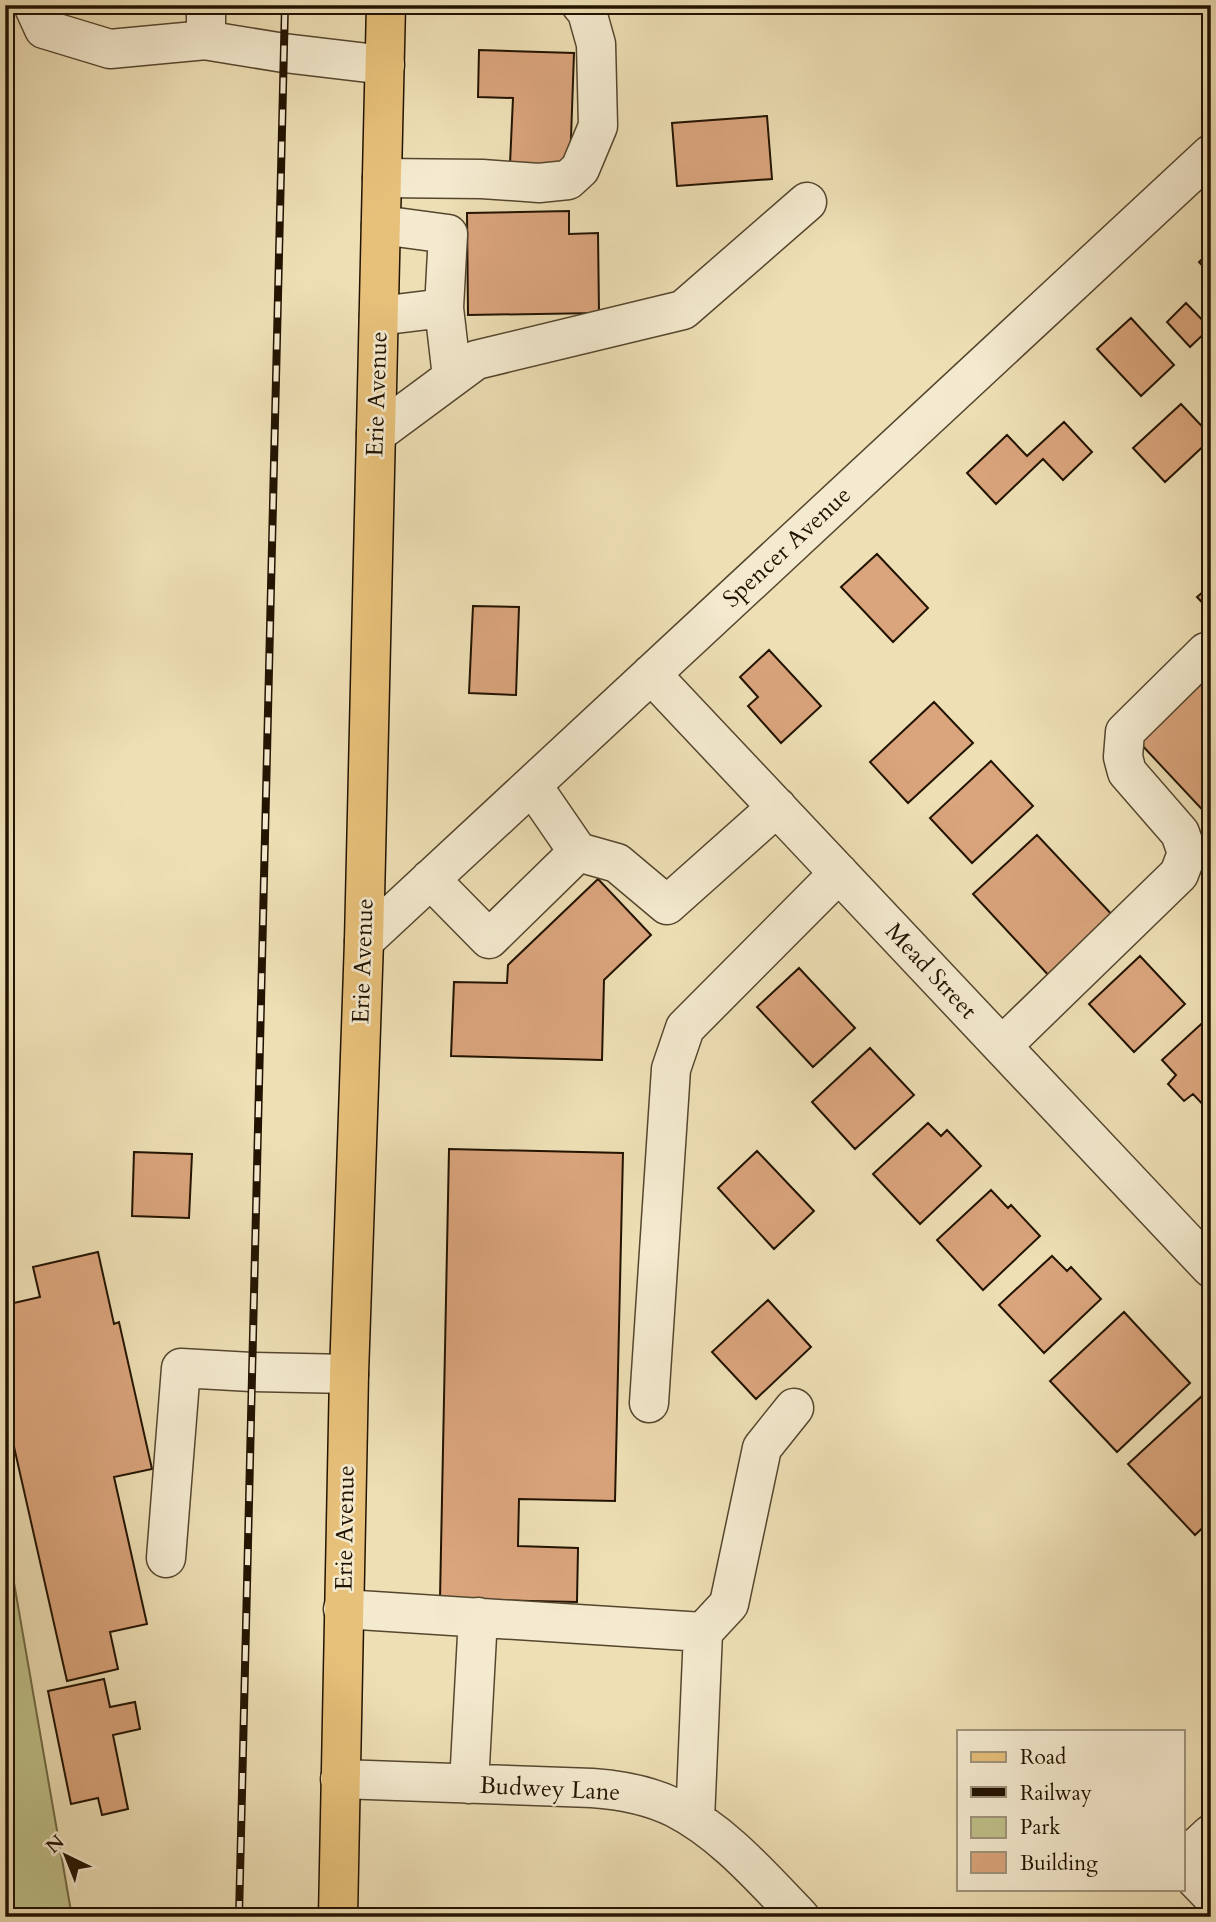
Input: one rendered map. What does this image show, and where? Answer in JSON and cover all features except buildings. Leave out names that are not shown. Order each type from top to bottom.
[{"type":"main road","name":"Erie Avenue","points":[[338,1917],[343,1609],[364,941],[386,5]]},
{"type":"street","points":[[33,5],[44,29],[110,49],[205,23],[284,53],[385,65]]},
{"type":"street","points":[[382,178],[482,179],[540,183],[568,180],[580,169],[598,126],[596,44],[587,12],[581,5]]},
{"type":"street","name":"Spencer Avenue","points":[[364,941],[1211,154]]},
{"type":"street","points":[[376,434],[476,360],[683,310],[807,202]]},
{"type":"street","points":[[381,225],[448,233],[444,308],[452,377]]},
{"type":"street","points":[[379,316],[444,308]]},
{"type":"street","points":[[1002,1046],[1179,874],[1187,853],[1181,833],[1127,772],[1123,757],[1125,732],[1206,652]]},
{"type":"street","name":"Mead Street","points":[[651,674],[1211,1268]]},
{"type":"street","points":[[532,785],[578,852],[617,863],[667,905],[777,807]]},
{"type":"street","points":[[430,879],[489,939],[578,852]]},
{"type":"street","points":[[649,1404],[671,1069],[685,1028],[839,873]]},
{"type":"street","points":[[166,1558],[181,1368],[349,1374]]},
{"type":"street","points":[[695,1820],[703,1632],[729,1604],[762,1448],[794,1408]]},
{"type":"street","points":[[343,1609],[703,1632]]},
{"type":"street","points":[[469,1784],[478,1618]]},
{"type":"street","name":"Budwey Lane","points":[[340,1779],[618,1790],[647,1797],[674,1807],[695,1820],[748,1864],[800,1917]]},
{"type":"street","points":[[1184,1859],[1211,1834]]},
{"type":"street","points":[[1184,1868],[1211,1895]]},
{"type":"green space","points":[[5,1531],[72,1917],[5,1917]]},
{"type":"railway","points":[[239,1917],[285,5]]}]
